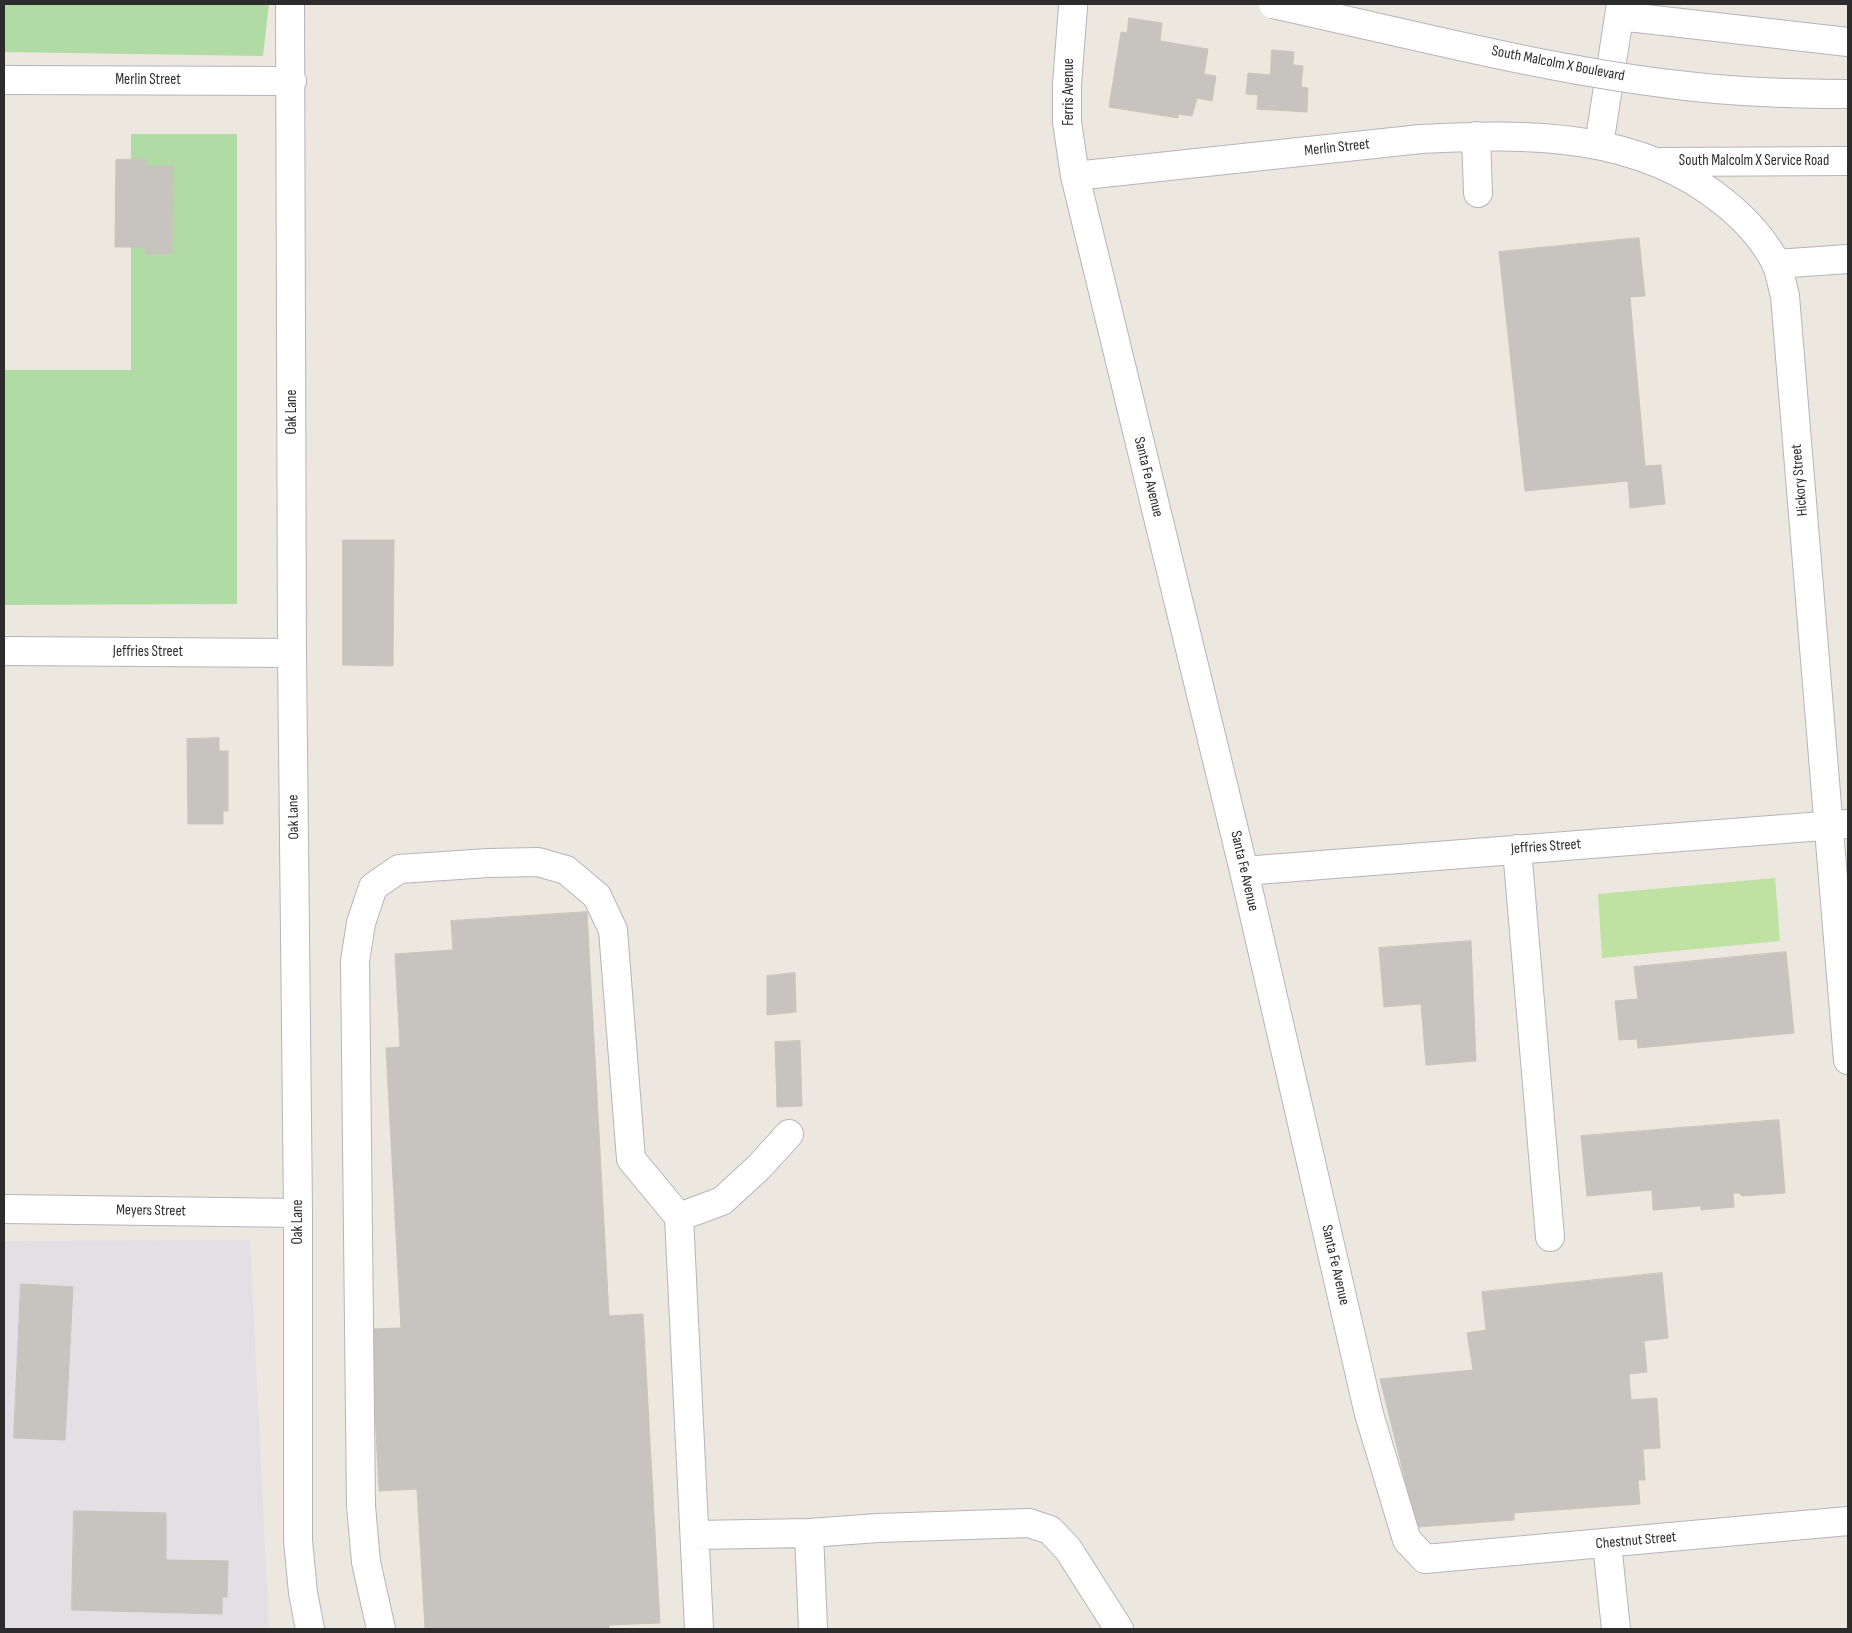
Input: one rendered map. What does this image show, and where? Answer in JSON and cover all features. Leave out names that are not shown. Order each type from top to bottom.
[{"type":"street","name":"Oak Lane","points":[[290,4],[292,81],[292,653],[298,1212],[298,1540],[303,1593],[310,1629]]},
{"type":"street","name":"South Malcolm X Boulevard","points":[[1272,4],[1558,66],[1678,86],[1794,94],[1848,94]]},
{"type":"street","name":"Ferris Avenue","points":[[1073,7],[1067,122],[1075,176]]},
{"type":"street","points":[[1599,145],[1620,10],[1848,42]]},
{"type":"street","name":"Merlin Street","points":[[4,80],[292,81]]},
{"type":"street","name":"Merlin Street","points":[[1075,176],[1421,139],[1476,136],[1537,138],[1599,145]]},
{"type":"street","points":[[1476,136],[1478,194]]},
{"type":"street","name":"Hickory Street","points":[[1599,145],[1659,162],[1706,188],[1744,218],[1759,235],[1776,264],[1785,296],[1838,825],[1848,1060]]},
{"type":"street","name":"South Malcolm X Service Road","points":[[1659,162],[1848,160]]},
{"type":"street","name":"Santa Fe Avenue","points":[[1075,176],[1244,871],[1368,1414],[1407,1540],[1424,1559]]},
{"type":"street","points":[[1776,264],[1848,259]]},
{"type":"street","name":"Jeffries Street","points":[[4,650],[292,653]]},
{"type":"street","name":"Jeffries Street","points":[[1244,871],[1838,825]]},
{"type":"street","points":[[1517,849],[1550,1237]]},
{"type":"street","points":[[381,1629],[366,1562],[361,1506],[355,961],[361,923],[374,887],[399,869],[488,863],[538,862],[566,870],[597,896],[613,930],[631,1160],[679,1217],[699,1629]]},
{"type":"street","points":[[679,1217],[722,1201],[758,1168],[790,1134]]},
{"type":"street","name":"Meyers Street","points":[[4,1210],[298,1212]]},
{"type":"street","name":"Chestnut Street","points":[[1424,1559],[1848,1521]]},
{"type":"street","points":[[695,1535],[809,1533],[878,1528],[1029,1523],[1050,1530],[1068,1549],[1119,1629]]},
{"type":"street","points":[[809,1533],[813,1629]]},
{"type":"street","points":[[1608,1544],[1616,1629]]},
{"type":"shaded area","points":[[250,1240],[269,1629],[4,1629],[4,1241]]},
{"type":"green space","points":[[4,4],[269,4],[263,56],[4,52]]},
{"type":"green space","points":[[131,134],[237,134],[237,604],[4,605],[4,370],[131,370]]},
{"type":"green space","points":[[1775,878],[1780,941],[1602,958],[1598,894]]},
{"type":"building","points":[[1129,18],[1162,23],[1160,41],[1208,49],[1204,74],[1216,76],[1212,101],[1197,98],[1192,116],[1178,114],[1178,118],[1109,107],[1121,32],[1127,33]]},
{"type":"building","points":[[1272,50],[1294,52],[1293,65],[1303,66],[1301,87],[1308,88],[1307,112],[1257,109],[1258,95],[1246,94],[1248,73],[1270,75]]},
{"type":"building","points":[[145,159],[146,166],[173,166],[172,254],[145,254],[145,247],[115,247],[116,160]]},
{"type":"building","points":[[1639,238],[1645,296],[1630,297],[1645,466],[1661,465],[1665,504],[1630,508],[1628,481],[1525,491],[1499,252]]},
{"type":"building","points":[[343,540],[394,540],[393,666],[343,665]]},
{"type":"building","points":[[219,738],[219,751],[228,751],[228,811],[223,811],[223,824],[188,824],[187,739]]},
{"type":"building","points":[[587,912],[609,1316],[643,1314],[660,1623],[609,1625],[609,1629],[425,1629],[417,1489],[379,1491],[371,1329],[401,1328],[386,1048],[400,1047],[395,954],[453,950],[451,921]]},
{"type":"building","points":[[1471,941],[1476,1061],[1426,1065],[1421,1004],[1384,1007],[1379,948]]},
{"type":"building","points":[[1786,952],[1794,1033],[1638,1048],[1637,1039],[1619,1040],[1615,1001],[1638,999],[1634,967]]},
{"type":"building","points":[[795,973],[796,1012],[767,1015],[767,976]]},
{"type":"building","points":[[800,1041],[802,1106],[777,1107],[775,1042]]},
{"type":"building","points":[[1779,1120],[1785,1193],[1742,1196],[1739,1193],[1733,1193],[1734,1207],[1701,1210],[1701,1206],[1653,1210],[1652,1190],[1587,1196],[1581,1136]]},
{"type":"building","points":[[1662,1273],[1668,1338],[1644,1341],[1647,1372],[1629,1374],[1631,1400],[1657,1398],[1660,1448],[1643,1449],[1645,1480],[1638,1480],[1640,1504],[1514,1513],[1514,1520],[1417,1527],[1380,1379],[1473,1370],[1467,1333],[1486,1330],[1482,1292]]},
{"type":"building","points":[[21,1284],[73,1287],[65,1440],[14,1438]]},
{"type":"building","points":[[74,1511],[166,1513],[166,1560],[228,1561],[227,1597],[222,1597],[222,1614],[72,1610]]}]
